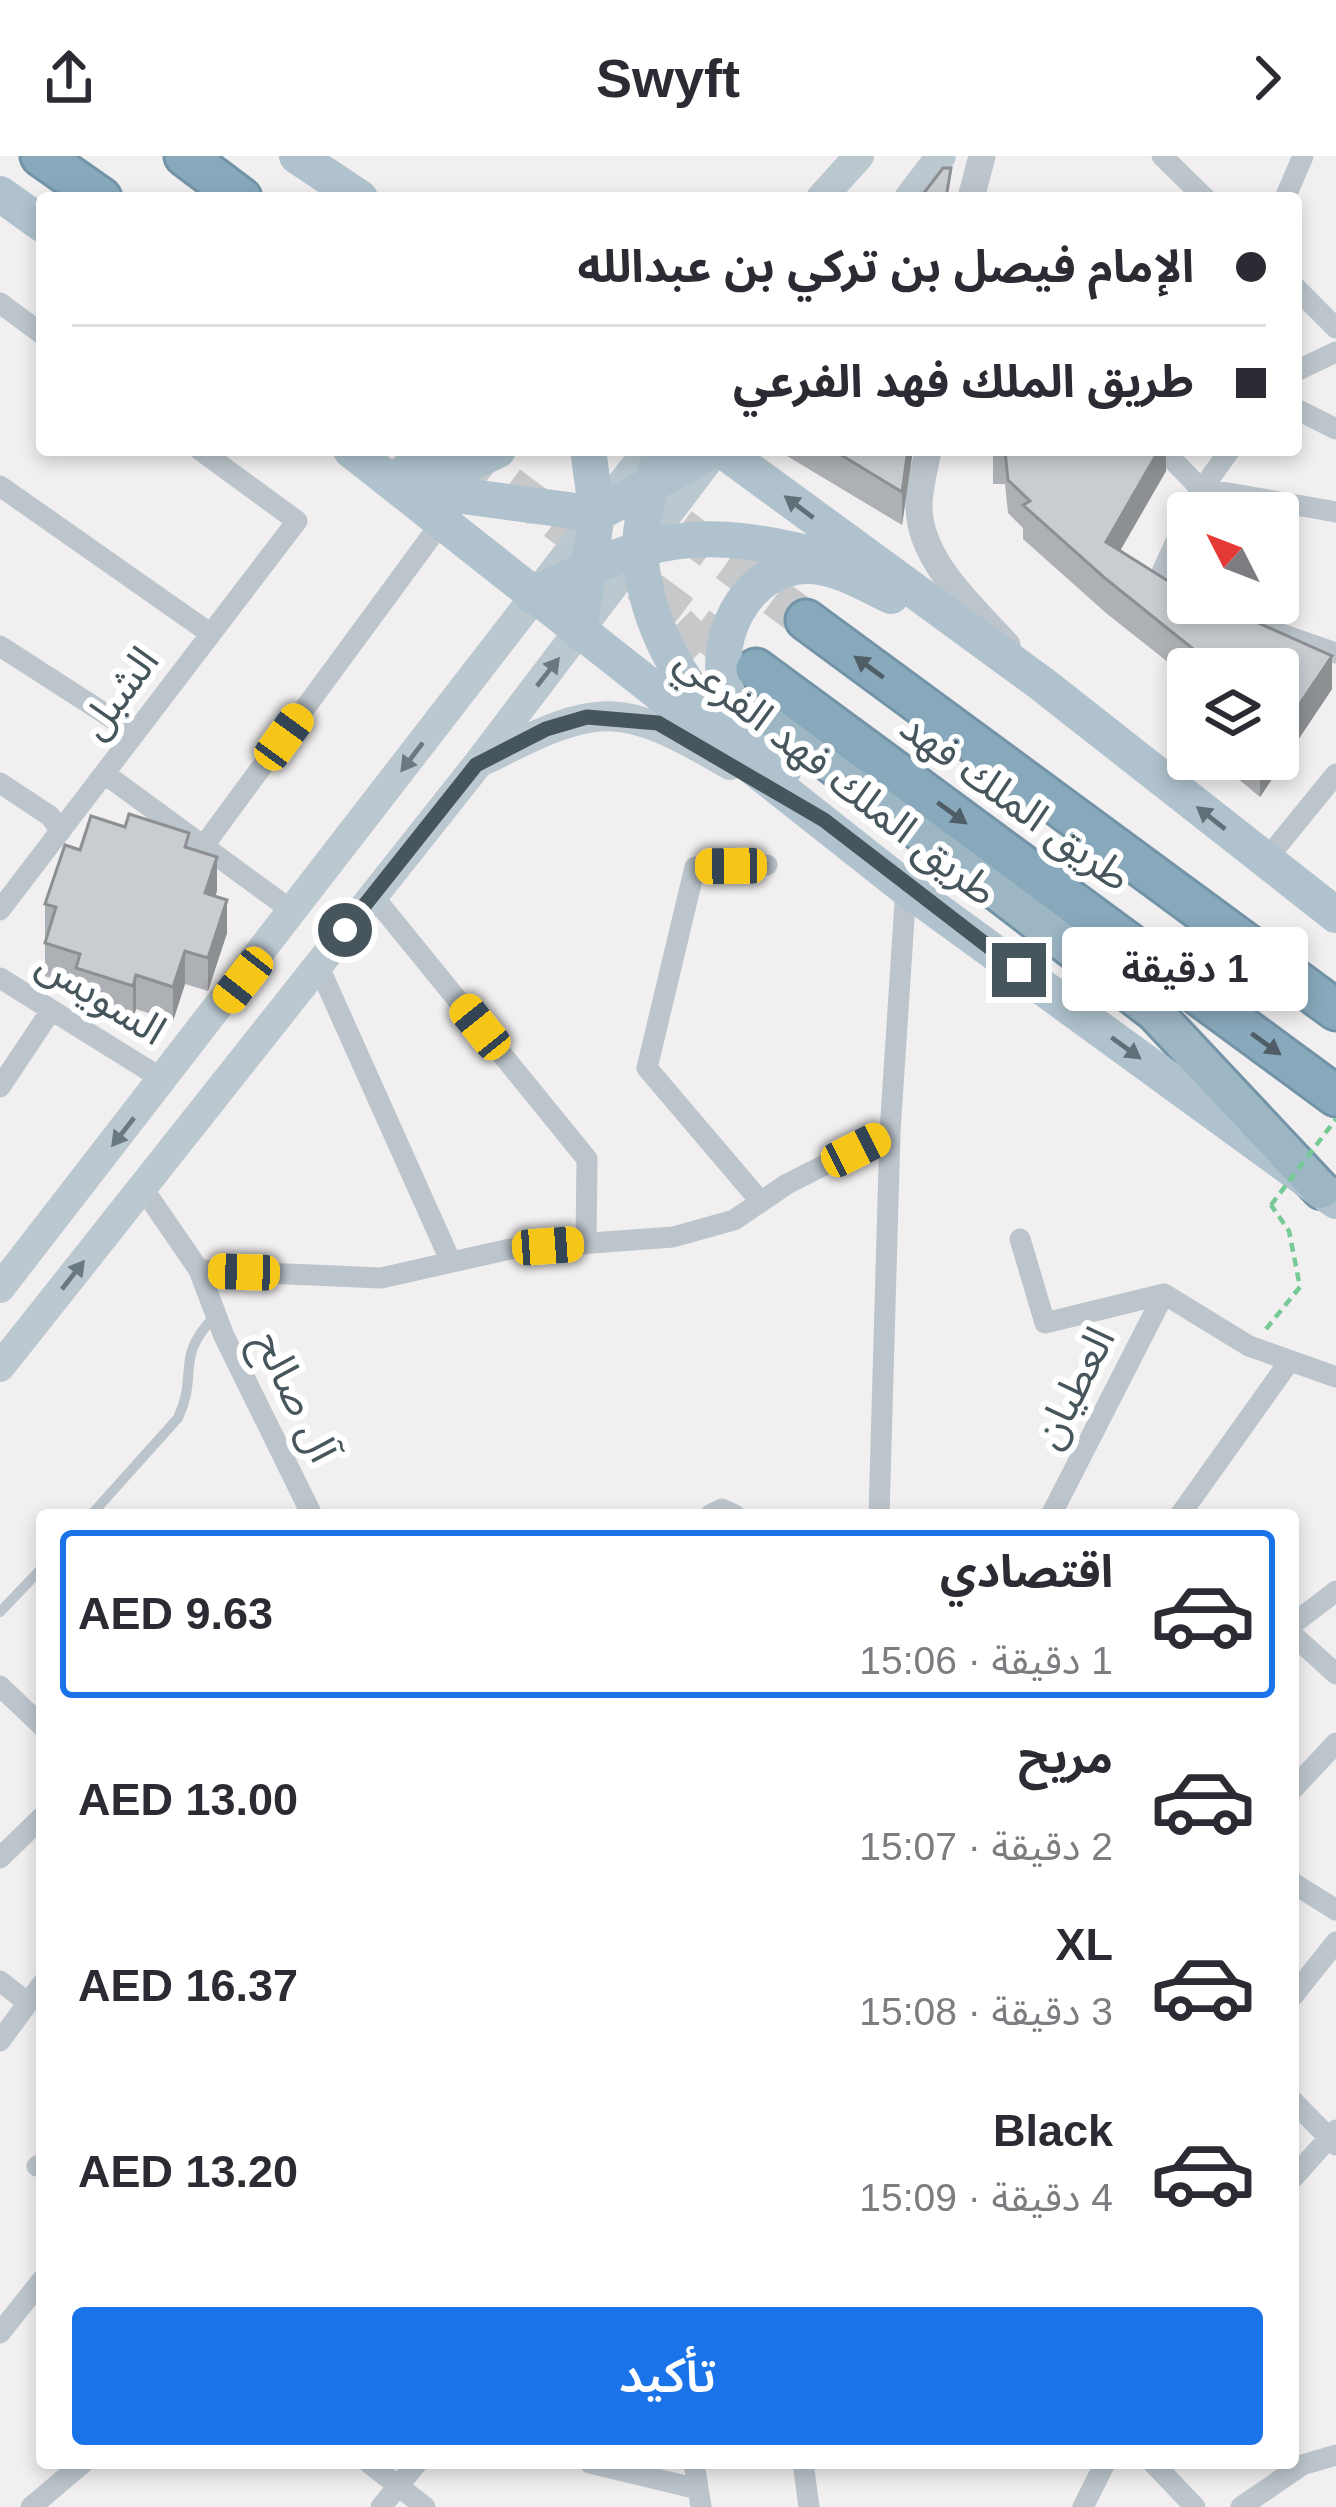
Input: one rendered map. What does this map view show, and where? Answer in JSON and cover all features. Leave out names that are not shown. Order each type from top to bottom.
[{"type":"highway","points":[[41,156],[92,192]]},
{"type":"highway","points":[[185,156],[233,192]]},
{"type":"highway","name":"طريق الملك فهد","points":[[806,620],[1336,1010]]},
{"type":"highway","name":"طريق الملك فهد","points":[[756,669],[1336,1096]]},
{"type":"highway","points":[[775,722],[1154,1012],[1328,1196]]},
{"type":"highway","points":[[1132,861],[1336,992]]},
{"type":"main road","points":[[297,156],[351,192]]},
{"type":"main road","points":[[826,192],[859,156]]},
{"type":"main road","points":[[853,192],[883,156]]},
{"type":"main road","points":[[914,192],[941,156]]},
{"type":"main road","points":[[0,194],[36,220]]},
{"type":"main road","name":"طريق الملك فهد الفرعي","points":[[358,456],[906,888],[1328,1196]]},
{"type":"main road","points":[[372,456],[434,492],[597,514]]},
{"type":"main road","points":[[396,456],[436,472],[472,466],[488,456]]},
{"type":"main road","points":[[579,632],[597,514],[589,456]]},
{"type":"main road","points":[[0,1366],[476,765],[712,456]]},
{"type":"main road","points":[[725,456],[1042,684],[1336,915]]},
{"type":"main road","points":[[0,1288],[295,913],[532,596],[597,514],[655,460]]},
{"type":"main road","points":[[655,460],[640,549],[667,653],[690,693],[824,820]]},
{"type":"main road","points":[[532,596],[592,565],[685,536],[754,539],[840,561],[964,630]]},
{"type":"main road","points":[[824,820],[732,708],[722,675],[724,640],[744,602],[775,575],[813,566],[839,572],[964,630]]},
{"type":"main road","points":[[476,765],[546,729],[587,717],[627,716],[658,723],[824,820]]},
{"type":"street","points":[[973,192],[982,156]]},
{"type":"street","points":[[1162,156],[1198,192]]},
{"type":"street","points":[[1286,192],[1294,160]]},
{"type":"street","points":[[1302,294],[1336,328]]},
{"type":"street","points":[[0,303],[36,330]]},
{"type":"street","points":[[1302,368],[1336,352]]},
{"type":"street","points":[[1302,412],[1336,429]]},
{"type":"street","name":"الشبل","points":[[0,910],[297,521],[208,456]]},
{"type":"street","points":[[927,456],[919,506],[934,556],[1042,684]]},
{"type":"street","points":[[1169,456],[1200,488],[1336,512]]},
{"type":"street","points":[[1198,492],[1225,456]]},
{"type":"street","points":[[0,487],[211,634]]},
{"type":"street","points":[[205,844],[441,524]]},
{"type":"street","points":[[1257,624],[1336,653]]},
{"type":"street","points":[[0,646],[135,733]]},
{"type":"street","points":[[105,774],[295,913]]},
{"type":"street","points":[[1265,861],[1336,774]]},
{"type":"street","points":[[0,783],[50,816],[61,831]]},
{"type":"street","points":[[761,1202],[647,1068],[695,867],[766,865]]},
{"type":"street","points":[[879,1509],[890,1132],[906,888]]},
{"type":"street","points":[[373,896],[587,1159],[586,1244]]},
{"type":"street","points":[[318,965],[451,1262]]},
{"type":"street","name":"السويس","points":[[0,978],[164,1080]]},
{"type":"street","points":[[0,1087],[50,1012]]},
{"type":"street","points":[[199,1270],[381,1278],[510,1250],[673,1237],[734,1220],[890,1132]]},
{"type":"street","name":"آل صالح","points":[[142,1187],[199,1270],[309,1509]]},
{"type":"street","points":[[1020,1239],[1046,1323],[1164,1294],[1249,1346],[1336,1377]]},
{"type":"street","name":"العطيان","points":[[1054,1509],[1164,1294]]},
{"type":"street","points":[[1188,1509],[1289,1362]]},
{"type":"street","points":[[1299,1619],[1336,1591]]},
{"type":"street","points":[[1299,1640],[1336,1674]]},
{"type":"street","points":[[0,1686],[36,1720]]},
{"type":"street","points":[[1299,1783],[1336,1743]]},
{"type":"street","points":[[0,1858],[36,1823]]},
{"type":"street","points":[[1299,1886],[1336,1910]]},
{"type":"street","points":[[1299,1988],[1336,1942]]},
{"type":"street","points":[[0,1981],[35,1994],[0,2042]]},
{"type":"street","points":[[1299,2106],[1334,2138],[1299,2172]]},
{"type":"street","points":[[0,2333],[36,2287]]},
{"type":"street","points":[[1299,2467],[1331,2463]]},
{"type":"street","points":[[31,2507],[75,2469]]},
{"type":"street","points":[[378,2469],[425,2507]]},
{"type":"street","points":[[381,2507],[412,2469]]},
{"type":"street","points":[[609,2469],[700,2498]]},
{"type":"street","points":[[803,2469],[809,2507]]},
{"type":"street","points":[[1083,2507],[1102,2469]]},
{"type":"street","points":[[1159,2469],[1195,2507]]},
{"type":"street","points":[[1240,2507],[1296,2469]]},
{"type":"lane","points":[[97,1509],[178,1418],[187,1399],[188,1350],[216,1315]]},
{"type":"lane","points":[[0,1612],[36,1574]]},
{"type":"path","points":[[1249,1346],[1300,1287],[1289,1231],[1270,1205],[1336,1119]]},
{"type":"building","points":[[943,168],[951,168],[947,192],[925,192]]},
{"type":"building","points":[[843,456],[907,456],[902,492]]},
{"type":"building","points":[[1006,456],[1156,456],[1106,542],[1167,580],[1167,624],[1261,624],[1332,656],[1299,705],[1299,648],[1192,648],[1023,505],[1030,501],[1008,480]]},
{"type":"building","points":[[129,814],[189,833],[185,847],[217,857],[205,893],[227,900],[208,958],[185,951],[173,987],[136,975],[133,986],[76,968],[80,954],[45,943],[56,907],[45,904],[65,845],[80,850],[91,816],[125,827]]},
{"type":"tunnel","points":[[469,456],[750,665]]},
{"type":"tunnel","points":[[680,527],[806,620]]},
{"type":"tunnel","points":[[640,585],[775,721]]},
{"type":"route","points":[[345,930],[476,765],[546,729],[587,717],[627,716],[658,723],[824,820],[906,888],[1019,970]]}]
